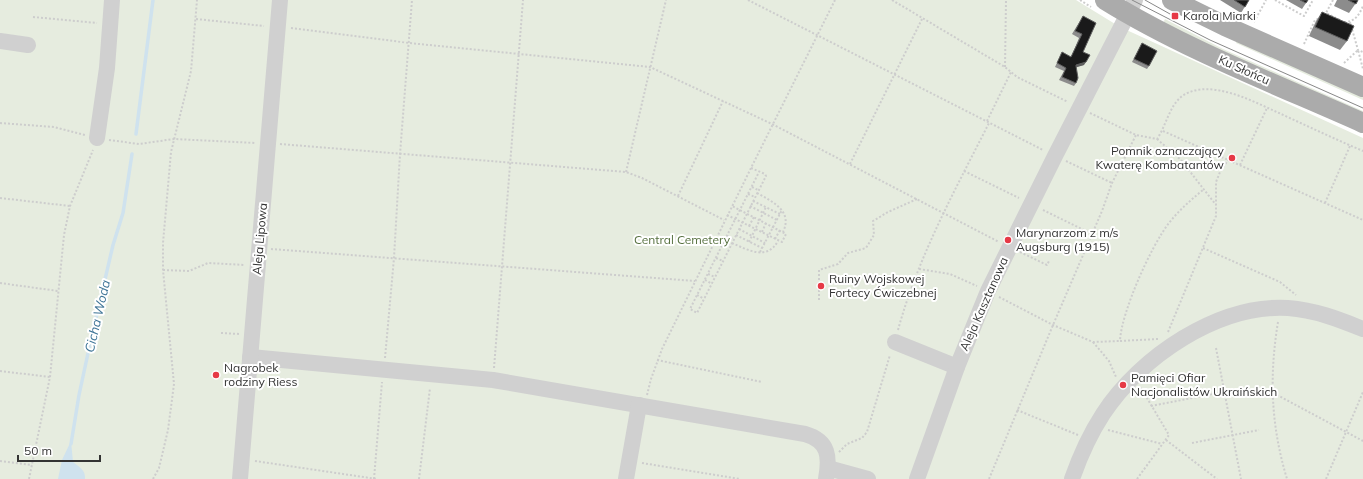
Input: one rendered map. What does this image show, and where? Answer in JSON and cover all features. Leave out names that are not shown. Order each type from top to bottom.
[{"type":"main road","name":"Ku Słońcu","points":[[1105,0],[1214,57],[1363,123]]},
{"type":"main road","points":[[1172,0],[1225,26],[1363,88]]},
{"type":"street","points":[[97,138],[107,68],[112,0]]},
{"type":"street","name":"Aleja Lipowa","points":[[240,479],[280,0]]},
{"type":"street","name":"Aleja Kasztanowa","points":[[917,479],[957,367],[988,291],[1128,13]]},
{"type":"street","points":[[0,41],[28,45]]},
{"type":"street","points":[[1072,479],[1092,433],[1104,413],[1134,377],[1170,342],[1231,316],[1281,308],[1302,309],[1316,312],[1363,329]]},
{"type":"street","points":[[895,342],[957,367]]},
{"type":"street","points":[[250,357],[493,380],[805,434],[816,438],[827,452],[827,471],[868,479]]},
{"type":"street","points":[[626,479],[642,405]]},
{"type":"path","points":[[153,479],[159,468],[168,430],[174,384],[163,243],[171,152],[191,71],[197,0]]},
{"type":"path","points":[[242,459],[375,479],[394,258],[400,154],[412,0]]},
{"type":"path","points":[[493,380],[523,0]]},
{"type":"path","points":[[626,172],[666,0]]},
{"type":"path","points":[[748,0],[1055,156],[1112,183]]},
{"type":"path","points":[[642,405],[657,360],[724,220],[835,0]]},
{"type":"path","points":[[892,0],[1005,67],[1021,79],[1136,135],[1156,139],[1181,160],[1216,206]]},
{"type":"path","points":[[1005,67],[1006,0]]},
{"type":"path","points":[[1254,24],[1266,0]]},
{"type":"path","points":[[1275,0],[1304,16],[1313,0]]},
{"type":"path","points":[[1324,17],[1333,0]]},
{"type":"path","points":[[1326,13],[1345,23],[1356,18],[1363,6]]},
{"type":"path","points":[[33,17],[110,24]]},
{"type":"path","points":[[850,164],[923,18]]},
{"type":"path","points":[[196,19],[278,27],[409,43],[650,67],[772,124],[1009,247],[1047,265],[1049,261]]},
{"type":"path","points":[[1303,46],[1315,20],[1319,19]]},
{"type":"path","points":[[1350,22],[1363,69]]},
{"type":"path","points":[[1358,50],[1363,52]]},
{"type":"path","points":[[1342,64],[1358,50]]},
{"type":"path","points":[[827,471],[844,447],[862,438],[867,432],[895,342],[906,299],[943,213],[1011,72]]},
{"type":"path","points":[[1156,139],[1162,131],[1177,101],[1195,90],[1203,89],[1222,91],[1245,98],[1363,151]]},
{"type":"path","points":[[678,196],[723,101]]},
{"type":"path","points":[[1240,165],[1267,108]]},
{"type":"path","points":[[0,122],[54,127],[97,138],[139,144],[174,139],[268,143],[626,172],[642,178],[724,220]]},
{"type":"path","points":[[1162,131],[1363,220]]},
{"type":"path","points":[[989,479],[1102,212],[1112,183],[1136,135]]},
{"type":"path","points":[[29,479],[50,377],[64,235],[70,206],[97,138]]},
{"type":"path","points":[[1325,203],[1350,146]]},
{"type":"path","points":[[919,269],[950,274],[988,291],[1053,325],[1093,342],[1170,342],[1203,248],[1216,216],[1216,182],[1220,172],[1228,160]]},
{"type":"path","points":[[750,168],[765,174],[766,176],[697,312],[690,309],[759,172]]},
{"type":"path","points":[[752,187],[758,190]]},
{"type":"path","points":[[1120,341],[1123,323],[1139,280],[1159,239],[1179,211],[1204,189]]},
{"type":"path","points":[[748,194],[755,197]]},
{"type":"path","points":[[757,194],[772,202],[782,210],[786,219],[786,225],[783,232]]},
{"type":"path","points":[[0,198],[70,206]]},
{"type":"path","points":[[819,300],[819,270],[838,264],[848,253],[866,248],[874,235],[873,221],[888,212],[917,199]]},
{"type":"path","points":[[753,200],[780,214]]},
{"type":"path","points":[[727,215],[782,242],[786,234],[732,206]]},
{"type":"path","points":[[750,206],[777,220]]},
{"type":"path","points":[[749,242],[766,207]]},
{"type":"path","points":[[760,252],[782,210]]},
{"type":"path","points":[[749,226],[754,217]]},
{"type":"path","points":[[762,232],[766,224]]},
{"type":"path","points":[[739,229],[765,242]]},
{"type":"path","points":[[732,243],[744,249],[760,252],[769,251],[773,248],[780,230]]},
{"type":"path","points":[[736,235],[762,248]]},
{"type":"path","points":[[727,236],[734,240]]},
{"type":"path","points":[[724,242],[731,246]]},
{"type":"path","points":[[259,248],[695,281]]},
{"type":"path","points":[[1203,248],[1280,282],[1298,297]]},
{"type":"path","points":[[716,258],[723,261]]},
{"type":"path","points":[[164,270],[189,271],[208,263],[258,266]]},
{"type":"path","points":[[708,274],[715,277]]},
{"type":"path","points":[[704,280],[712,284]]},
{"type":"path","points":[[0,283],[58,291]]},
{"type":"path","points":[[697,295],[704,299]]},
{"type":"path","points":[[1281,308],[1274,354],[1272,393],[1276,430],[1287,479]]},
{"type":"path","points":[[221,333],[252,335]]},
{"type":"path","points":[[1093,342],[1109,361],[1122,390]]},
{"type":"path","points":[[1216,348],[1241,479]]},
{"type":"path","points":[[657,360],[762,382]]},
{"type":"path","points":[[0,371],[50,377]]},
{"type":"path","points":[[419,479],[432,374]]},
{"type":"path","points":[[1134,377],[1169,435],[1137,479]]},
{"type":"path","points":[[1151,406],[1224,392],[1254,390],[1272,393],[1363,441]]},
{"type":"path","points":[[1326,479],[1363,392]]},
{"type":"path","points":[[1018,410],[1092,433],[1162,444]]},
{"type":"path","points":[[1192,443],[1259,430]]},
{"type":"path","points":[[1166,440],[1217,479]]},
{"type":"path","points":[[0,461],[32,465]]},
{"type":"path","points":[[629,461],[740,479]]},
{"type":"green space","name":"Central Cemetery","points":[[0,0],[1076,0],[1120,27],[1363,138],[1363,479],[0,479]]},
{"type":"green space","points":[[1165,19],[1223,49],[1363,111],[1363,117],[1162,25]]},
{"type":"green space","points":[[1238,37],[1363,93],[1363,100],[1236,43]]},
{"type":"water","points":[[71,441],[73,462],[83,471],[85,479],[58,479],[62,460]]},
{"type":"building","points":[[1234,0],[1249,0],[1245,7]]},
{"type":"building","points":[[1300,0],[1308,0],[1306,3]]},
{"type":"building","points":[[1348,0],[1358,0],[1356,4]]},
{"type":"building","points":[[1322,12],[1354,26],[1347,41],[1315,27]]},
{"type":"building","points":[[1083,16],[1096,23],[1083,52],[1090,55],[1086,62],[1076,65],[1078,78],[1076,83],[1062,77],[1066,68],[1057,63],[1062,52],[1071,57],[1082,34],[1075,31]]},
{"type":"building","points":[[1142,43],[1157,51],[1149,66],[1134,59]]},
{"type":"waterway","name":"Cicha Woda","points":[[136,134],[153,0]]},
{"type":"waterway","name":"Cicha Woda","points":[[71,444],[79,395],[90,344],[113,245],[123,213],[132,154]]},
{"type":"tram line","points":[[1132,0],[1210,40],[1363,108]]},
{"type":"tram line","points":[[1145,0],[1170,14]]},
{"type":"place","name":"Karola Miarki","points":[[1175,16]]},
{"type":"place","name":"Pomnik oznaczający Kwaterę Kombatantów","points":[[1232,158]]},
{"type":"place","name":"Marynarzom z m/s Augsburg (1915)","points":[[1008,240]]},
{"type":"place","name":"Ruiny Wojskowej Fortecy Ćwiczebnej","points":[[821,286]]},
{"type":"place","name":"Nagrobek rodziny Riess","points":[[216,375]]},
{"type":"place","name":"Pamięci Ofiar Nacjonalistów Ukraińskich","points":[[1123,385]]}]
